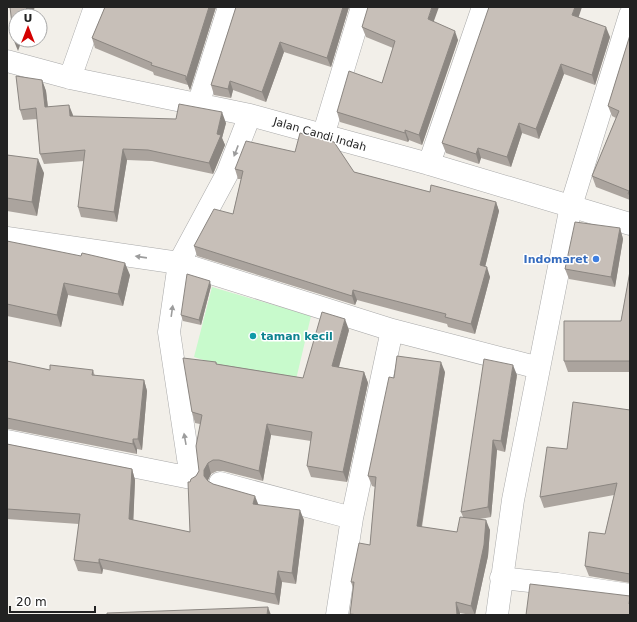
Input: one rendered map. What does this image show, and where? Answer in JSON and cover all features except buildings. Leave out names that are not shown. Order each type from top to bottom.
[{"type":"street","points":[[70,78],[95,7]]},
{"type":"street","points":[[198,105],[229,7]]},
{"type":"street","points":[[323,136],[362,7]]},
{"type":"street","points":[[429,164],[483,7]]},
{"type":"street","points":[[497,615],[512,500],[571,206],[630,15]]},
{"type":"street","name":"Jalan Candi Indah","points":[[7,61],[70,78],[250,115],[429,164],[630,224]]},
{"type":"street","points":[[7,441],[191,478],[169,332],[179,263],[228,174],[250,115]]},
{"type":"street","points":[[7,238],[179,263],[392,330],[539,368]]},
{"type":"street","points":[[336,615],[352,518],[392,330]]},
{"type":"street","points":[[220,483],[352,518]]},
{"type":"street","points":[[501,578],[556,584],[630,595]]},
{"type":"green space","name":"taman kecil","points":[[212,287],[311,316],[294,388],[194,357]]},
{"type":"place","name":"Indomaret","points":[[596,259]]},
{"type":"place","name":"taman kecil","points":[[253,336]]}]
